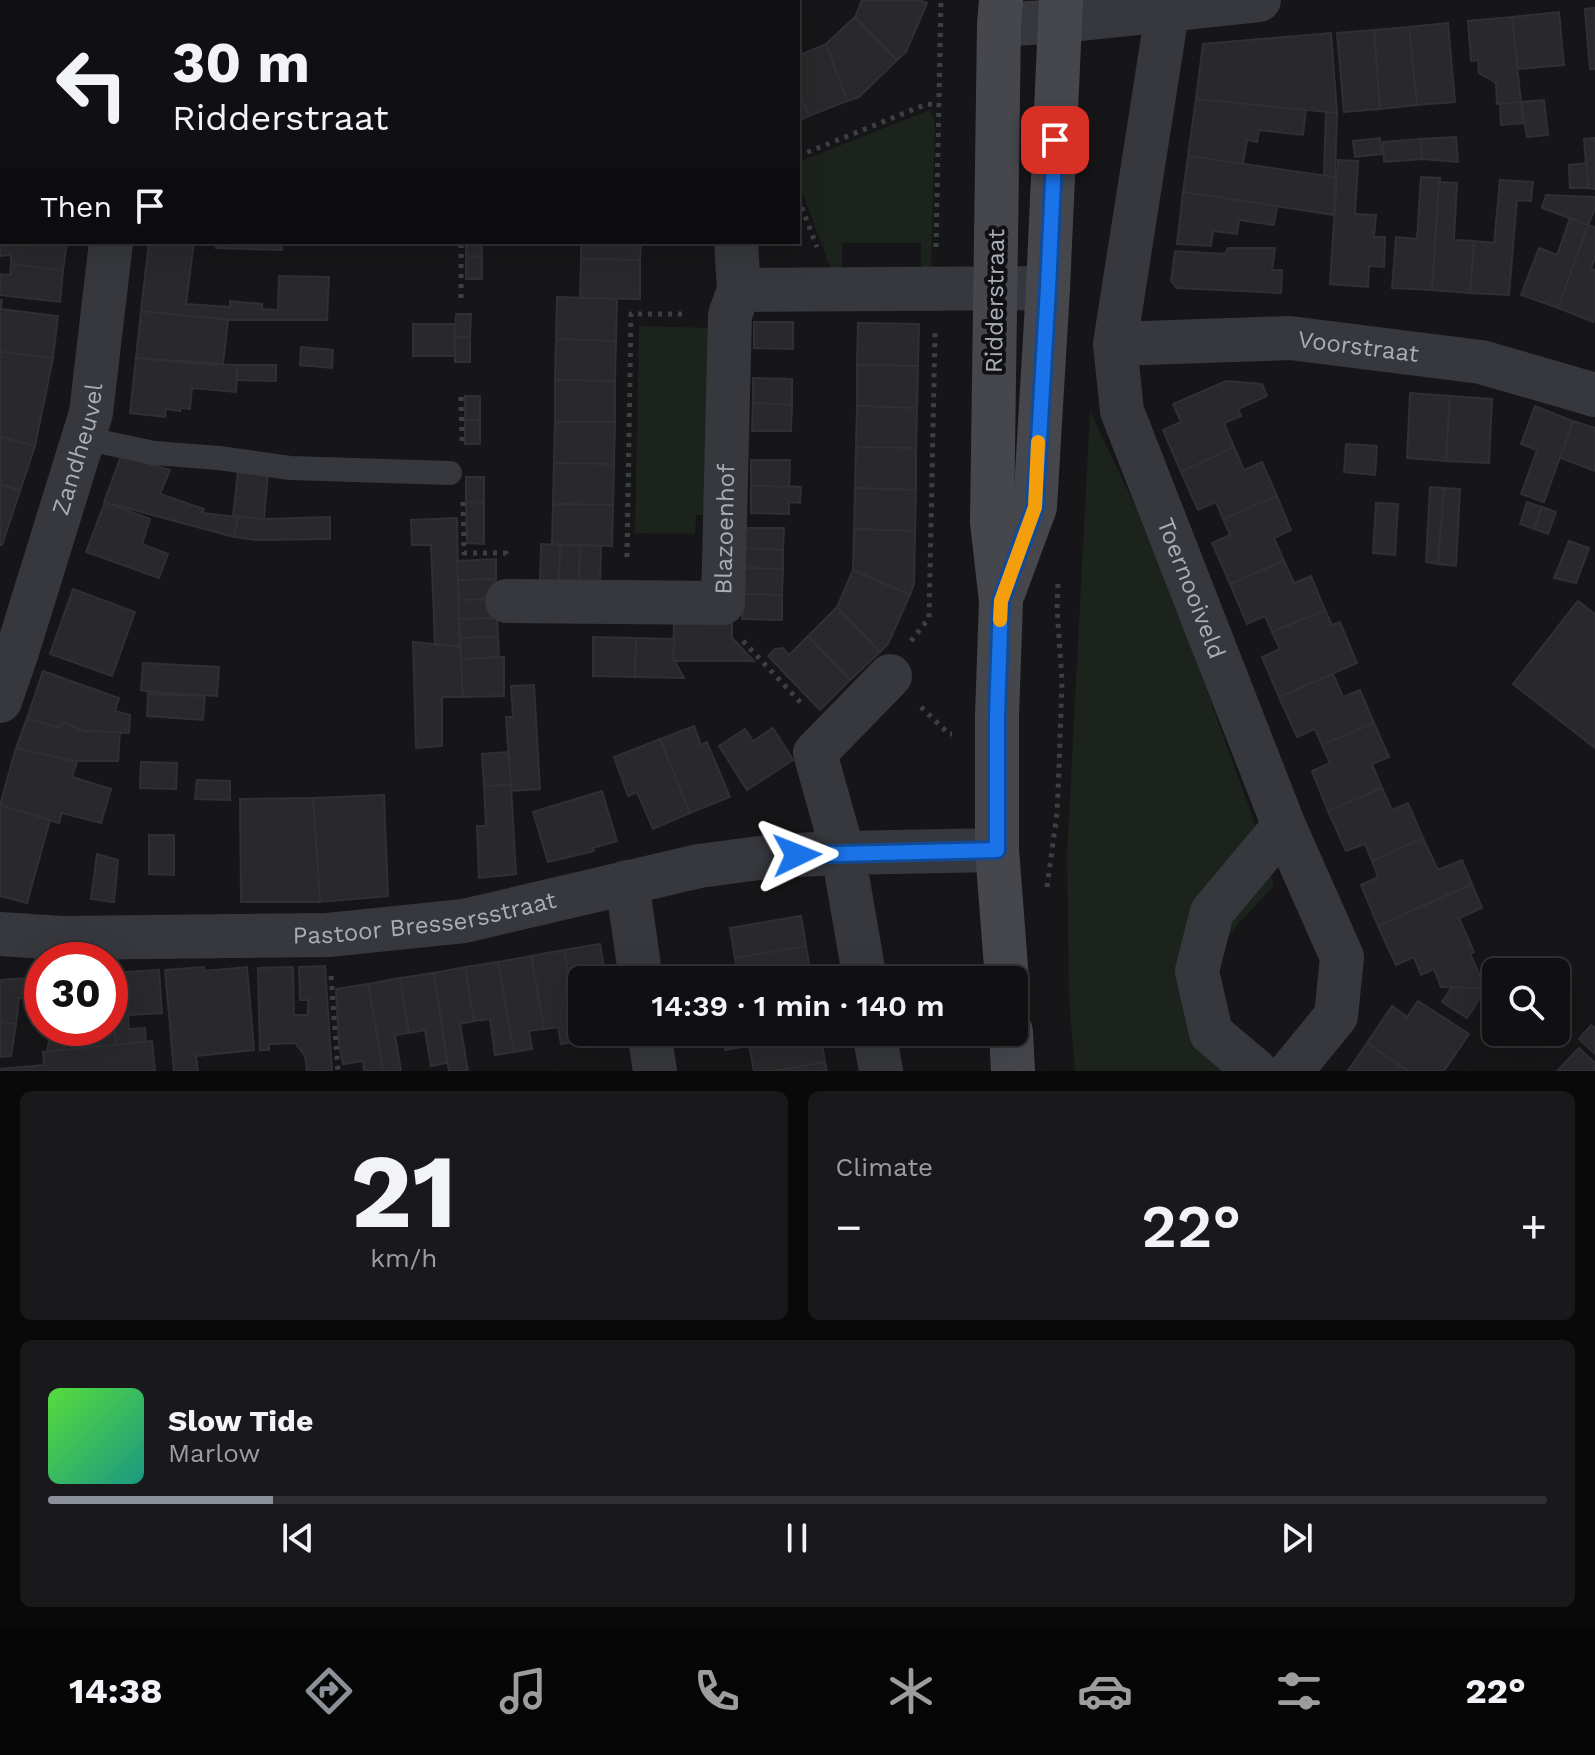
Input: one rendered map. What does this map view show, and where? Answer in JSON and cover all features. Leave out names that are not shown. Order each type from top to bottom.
[{"type":"street","points":[[1000,13],[1259,0]]},
{"type":"street","points":[[1115,344],[1169,5]]},
{"type":"street","name":"Ridderstraat","points":[[1001,601],[1035,507],[1060,11]]},
{"type":"street","name":"Ridderstraat","points":[[1000,13],[992,522],[1001,601],[997,850],[1006,966]]},
{"type":"street","name":"Zandheuvel","points":[[0,701],[8,649],[91,413],[111,244]]},
{"type":"street","name":"Blazoenhof","points":[[507,601],[723,603],[736,244]]},
{"type":"street","points":[[735,302],[935,289],[1048,288]]},
{"type":"street","name":"Voorstraat","points":[[1115,344],[1290,338],[1481,362],[1595,395]]},
{"type":"street","name":"Toernooiveld","points":[[1115,344],[1122,411],[1284,826],[1342,957],[1336,1016],[1291,1071]]},
{"type":"street","points":[[863,966],[843,853],[815,753],[890,676]]},
{"type":"street","points":[[1256,1071],[1211,1033],[1197,971],[1212,912],[1284,826]]},
{"type":"street","name":"Pastoor Bressersstraat","points":[[0,934],[62,938],[328,935],[464,921],[699,866],[774,856],[997,850]]},
{"type":"street","points":[[627,882],[639,966]]},
{"type":"street","points":[[651,1046],[655,1071]]},
{"type":"street","points":[[877,1046],[881,1071]]},
{"type":"street","points":[[1012,1046],[1013,1071]]},
{"type":"lane","points":[[83,438],[154,453],[456,483]]},
{"type":"path","points":[[941,0],[929,618],[895,662],[890,676],[949,734],[997,734]]},
{"type":"path","points":[[800,155],[927,104],[939,105]]},
{"type":"path","points":[[461,244],[461,298]]},
{"type":"path","points":[[626,602],[631,314],[735,302]]},
{"type":"path","points":[[461,397],[462,451]]},
{"type":"path","points":[[456,483],[464,553],[506,553],[507,601]]},
{"type":"path","points":[[1045,898],[1057,813],[1059,768],[1062,681],[1058,577]]},
{"type":"path","points":[[723,603],[735,616],[738,635],[831,736]]},
{"type":"path","points":[[328,935],[338,1071]]},
{"type":"shaded area","points":[[930,110],[935,122],[931,270],[921,271],[921,243],[842,243],[842,271],[830,267],[800,186],[800,161]]},
{"type":"shaded area","points":[[639,326],[713,328],[709,515],[696,515],[695,534],[635,533]]},
{"type":"shaded area","points":[[1090,411],[1135,506],[1185,630],[1274,886],[1236,926],[1211,959],[1229,1071],[1075,1071],[1069,1000],[1067,855]]},
{"type":"building","points":[[862,0],[919,0],[927,3],[906,52],[897,60],[855,17]]},
{"type":"building","points":[[1595,8],[1595,69],[1590,69],[1585,9]]},
{"type":"building","points":[[1559,12],[1564,65],[1518,69],[1512,17]]},
{"type":"building","points":[[855,17],[897,60],[859,97],[847,101],[826,44]]},
{"type":"building","points":[[1512,17],[1521,102],[1497,104],[1496,83],[1479,73],[1478,60],[1471,61],[1468,21]]},
{"type":"building","points":[[1448,23],[1455,102],[1417,105],[1409,27]]},
{"type":"building","points":[[1409,27],[1417,105],[1380,109],[1374,30]]},
{"type":"building","points":[[1374,30],[1380,109],[1344,112],[1337,33]]},
{"type":"building","points":[[1331,33],[1337,113],[1196,99],[1203,44]]},
{"type":"building","points":[[826,44],[847,101],[809,116],[800,94],[800,55]]},
{"type":"building","points":[[800,94],[809,116],[800,120]]},
{"type":"building","points":[[1196,99],[1306,110],[1303,135],[1259,130],[1257,142],[1247,140],[1243,164],[1188,156]]},
{"type":"building","points":[[1544,100],[1548,135],[1527,137],[1521,102]]},
{"type":"building","points":[[1521,102],[1523,123],[1501,125],[1500,104]]},
{"type":"building","points":[[1326,112],[1337,113],[1335,177],[1324,175]]},
{"type":"building","points":[[1456,137],[1458,162],[1422,159],[1420,139]]},
{"type":"building","points":[[1380,138],[1382,154],[1355,157],[1353,141]]},
{"type":"building","points":[[1595,138],[1595,189],[1588,188],[1584,139]]},
{"type":"building","points":[[1420,139],[1422,159],[1384,162],[1383,142]]},
{"type":"building","points":[[1188,156],[1335,177],[1334,215],[1183,192]]},
{"type":"building","points":[[1338,160],[1358,161],[1355,214],[1376,215],[1374,237],[1385,237],[1384,267],[1369,266],[1368,287],[1330,284]]},
{"type":"building","points":[[1587,163],[1588,188],[1570,188],[1569,165]]},
{"type":"building","points":[[1421,177],[1440,178],[1432,290],[1392,288],[1396,237],[1417,239]]},
{"type":"building","points":[[1500,180],[1533,182],[1531,201],[1517,200],[1509,295],[1470,293],[1474,241],[1494,243]]},
{"type":"building","points":[[1439,182],[1457,183],[1454,240],[1474,241],[1470,293],[1432,290]]},
{"type":"building","points":[[1183,192],[1277,206],[1274,225],[1239,220],[1237,234],[1213,231],[1211,246],[1177,244]]},
{"type":"building","points":[[1546,195],[1595,197],[1595,209],[1588,225],[1542,208]]},
{"type":"building","points":[[1570,218],[1588,225],[1558,308],[1521,295],[1539,248],[1557,255]]},
{"type":"building","points":[[1588,225],[1595,227],[1595,258],[1591,268],[1595,270],[1593,322],[1558,308]]},
{"type":"building","points":[[0,244],[67,244],[63,271],[11,264],[11,255],[0,256]]},
{"type":"building","points":[[149,244],[194,244],[186,304],[230,307],[230,301],[262,304],[262,309],[278,310],[279,276],[329,277],[327,320],[228,320],[141,311]]},
{"type":"building","points":[[217,244],[282,244],[282,250],[216,248]]},
{"type":"building","points":[[466,244],[482,244],[482,257],[466,256]]},
{"type":"building","points":[[581,244],[641,244],[640,260],[581,259]]},
{"type":"building","points":[[1228,248],[1275,248],[1272,270],[1282,270],[1281,293],[1177,288],[1171,281],[1175,251],[1225,254]]},
{"type":"building","points":[[466,256],[482,257],[482,279],[466,279]]},
{"type":"building","points":[[581,259],[640,260],[640,299],[580,298]]},
{"type":"building","points":[[11,264],[63,271],[60,302],[0,295],[0,274],[10,275]]},
{"type":"building","points":[[557,297],[617,299],[616,341],[556,339]]},
{"type":"building","points":[[0,300],[1,309],[58,316],[53,358],[0,352]]},
{"type":"building","points":[[141,311],[228,320],[223,364],[136,358]]},
{"type":"building","points":[[456,314],[471,314],[470,337],[455,337]]},
{"type":"building","points":[[754,322],[793,322],[793,349],[754,348]]},
{"type":"building","points":[[858,323],[919,324],[918,366],[857,365]]},
{"type":"building","points":[[413,324],[455,324],[455,356],[413,356]]},
{"type":"building","points":[[455,337],[470,337],[470,362],[455,362]]},
{"type":"building","points":[[556,339],[616,341],[615,381],[555,380]]},
{"type":"building","points":[[301,347],[333,350],[332,368],[300,365]]},
{"type":"building","points":[[2,352],[53,358],[35,446],[0,437]]},
{"type":"building","points":[[136,358],[237,365],[236,392],[192,388],[190,409],[166,409],[165,417],[130,413]]},
{"type":"building","points":[[237,365],[276,365],[276,381],[237,380]]},
{"type":"building","points":[[857,365],[918,366],[917,408],[857,406]]},
{"type":"building","points":[[753,378],[792,379],[792,405],[753,403]]},
{"type":"building","points":[[555,380],[615,381],[615,422],[555,422]]},
{"type":"building","points":[[1226,381],[1262,384],[1267,396],[1238,409],[1241,416],[1224,423],[1234,447],[1181,472],[1163,430],[1181,422],[1173,404]]},
{"type":"building","points":[[1410,393],[1450,396],[1446,461],[1407,458]]},
{"type":"building","points":[[465,396],[480,396],[480,420],[465,420]]},
{"type":"building","points":[[1450,396],[1492,399],[1489,463],[1446,461]]},
{"type":"building","points":[[753,403],[792,405],[791,431],[752,431]]},
{"type":"building","points":[[857,406],[917,408],[916,448],[856,447]]},
{"type":"building","points":[[1535,406],[1573,421],[1544,502],[1521,494],[1537,450],[1521,444]]},
{"type":"building","points":[[465,420],[480,420],[480,444],[465,444]]},
{"type":"building","points":[[1573,421],[1595,428],[1595,471],[1560,458]]},
{"type":"building","points":[[555,422],[615,422],[614,464],[554,463]]},
{"type":"building","points":[[0,437],[35,446],[20,491],[0,484]]},
{"type":"building","points":[[1346,444],[1377,446],[1375,475],[1344,472]]},
{"type":"building","points":[[856,447],[916,448],[916,490],[855,488]]},
{"type":"building","points":[[1234,447],[1244,470],[1262,462],[1277,496],[1223,519],[1216,502],[1198,510],[1181,472]]},
{"type":"building","points":[[121,456],[170,470],[160,494],[204,509],[202,513],[238,517],[234,537],[104,502]]},
{"type":"building","points":[[751,460],[790,460],[789,486],[801,487],[751,486]]},
{"type":"building","points":[[554,463],[614,464],[613,505],[553,504]]},
{"type":"building","points":[[238,471],[268,473],[264,519],[233,516]]},
{"type":"building","points":[[466,477],[484,477],[484,503],[466,502]]},
{"type":"building","points":[[0,484],[20,491],[2,545],[0,545]]},
{"type":"building","points":[[751,486],[801,487],[800,503],[789,502],[789,514],[751,513]]},
{"type":"building","points":[[1430,487],[1444,488],[1438,564],[1426,562]]},
{"type":"building","points":[[855,488],[916,490],[915,531],[854,529]]},
{"type":"building","points":[[1444,488],[1460,489],[1456,566],[1438,564]]},
{"type":"building","points":[[1277,496],[1291,530],[1274,538],[1284,561],[1230,584],[1212,543],[1230,535],[1223,519]]},
{"type":"building","points":[[105,502],[150,519],[142,544],[168,554],[159,578],[86,552]]},
{"type":"building","points":[[466,502],[484,503],[484,544],[467,543]]},
{"type":"building","points":[[1527,502],[1542,507],[1534,529],[1520,524]]},
{"type":"building","points":[[1376,503],[1398,504],[1395,555],[1373,553]]},
{"type":"building","points":[[553,504],[613,505],[612,546],[552,544]]},
{"type":"building","points":[[1542,507],[1556,512],[1548,534],[1534,529]]},
{"type":"building","points":[[238,517],[330,517],[330,539],[257,540],[234,537]]},
{"type":"building","points":[[457,518],[460,647],[435,644],[431,545],[412,545],[411,520]]},
{"type":"building","points":[[743,528],[784,528],[783,550],[743,548]]},
{"type":"building","points":[[854,529],[915,531],[914,584],[910,595],[853,570]]},
{"type":"building","points":[[1569,541],[1589,548],[1576,583],[1554,578]]},
{"type":"building","points":[[541,544],[560,545],[559,585],[540,584]]},
{"type":"building","points":[[560,545],[580,545],[579,585],[559,585]]},
{"type":"building","points":[[580,545],[601,546],[600,585],[579,585]]},
{"type":"building","points":[[743,548],[783,550],[783,569],[743,568]]},
{"type":"building","points":[[496,559],[496,579],[458,580],[457,561]]},
{"type":"building","points":[[1284,561],[1294,583],[1311,576],[1325,610],[1272,632],[1265,616],[1247,624],[1230,584]]},
{"type":"building","points":[[743,568],[783,569],[782,595],[743,594]]},
{"type":"building","points":[[853,570],[910,595],[888,644],[880,652],[837,607]]},
{"type":"building","points":[[496,579],[497,599],[459,600],[458,580]]},
{"type":"building","points":[[73,589],[135,612],[112,676],[50,654]]},
{"type":"building","points":[[743,594],[782,595],[782,620],[742,619]]},
{"type":"building","points":[[497,599],[497,618],[459,619],[459,600]]},
{"type":"building","points":[[1578,601],[1595,614],[1595,748],[1513,684]]},
{"type":"building","points":[[837,607],[880,652],[850,680],[808,636]]},
{"type":"building","points":[[1325,610],[1332,625],[1340,622],[1357,663],[1279,697],[1262,657],[1280,649],[1272,632]]},
{"type":"building","points":[[497,618],[498,637],[460,638],[459,619]]},
{"type":"building","points":[[674,622],[732,623],[732,638],[754,661],[675,661]]},
{"type":"building","points":[[808,636],[850,680],[820,710],[768,656],[775,649],[783,648],[789,655]]},
{"type":"building","points":[[498,637],[499,657],[461,659],[460,638]]},
{"type":"building","points":[[593,637],[636,638],[635,677],[593,676]]},
{"type":"building","points":[[636,638],[674,639],[673,658],[684,678],[635,677]]},
{"type":"building","points":[[413,642],[460,647],[463,697],[442,697],[442,746],[416,748]]},
{"type":"building","points":[[504,657],[504,696],[463,697],[461,659]]},
{"type":"building","points":[[143,663],[219,667],[217,696],[141,690]]},
{"type":"building","points":[[43,671],[119,698],[115,711],[130,715],[129,733],[84,731],[62,722],[59,728],[27,718]]},
{"type":"building","points":[[1333,674],[1343,697],[1360,690],[1374,723],[1322,745],[1315,729],[1297,737],[1279,697]]},
{"type":"building","points":[[534,685],[540,789],[511,791],[506,717],[513,717],[511,686]]},
{"type":"building","points":[[148,694],[205,696],[203,720],[147,716]]},
{"type":"building","points":[[27,718],[59,728],[62,722],[84,731],[120,732],[118,761],[72,761],[16,748]]},
{"type":"building","points":[[1374,723],[1389,757],[1372,764],[1382,788],[1328,811],[1312,771],[1330,763],[1322,745]]},
{"type":"building","points":[[694,726],[701,745],[707,742],[730,797],[690,813],[660,739]]},
{"type":"building","points":[[773,728],[793,760],[747,790],[719,746],[745,729],[753,741]]},
{"type":"building","points":[[660,739],[690,813],[653,829],[637,792],[628,796],[614,757]]},
{"type":"building","points":[[16,748],[77,762],[72,777],[111,789],[101,823],[62,813],[59,823],[0,805]]},
{"type":"building","points":[[508,752],[511,785],[484,786],[482,754]]},
{"type":"building","points":[[141,762],[177,763],[176,789],[140,788]]},
{"type":"building","points":[[197,780],[230,781],[230,800],[195,799]]},
{"type":"building","points":[[511,785],[516,874],[479,878],[477,826],[486,826],[484,786]]},
{"type":"building","points":[[1382,788],[1392,810],[1408,803],[1423,838],[1372,861],[1365,844],[1346,851],[1328,811]]},
{"type":"building","points":[[602,791],[617,841],[593,848],[594,851],[548,862],[533,812]]},
{"type":"building","points":[[384,795],[388,896],[320,902],[313,798]]},
{"type":"building","points":[[313,798],[320,902],[241,902],[240,799]]},
{"type":"building","points":[[0,805],[50,820],[27,903],[0,896]]},
{"type":"building","points":[[149,835],[174,835],[174,875],[149,874]]},
{"type":"building","points":[[1423,838],[1438,870],[1462,860],[1472,884],[1378,926],[1361,885],[1378,877],[1372,861]]},
{"type":"building","points":[[97,854],[118,860],[114,902],[91,899]]},
{"type":"building","points":[[1472,884],[1482,908],[1459,918],[1474,952],[1470,954],[1482,980],[1482,989],[1441,987],[1434,969],[1421,975],[1414,957],[1396,965],[1378,926]]},
{"type":"building","points":[[801,916],[806,946],[735,958],[730,928]]},
{"type":"building","points":[[600,944],[604,966],[568,966],[568,974],[564,950]]},
{"type":"building","points":[[806,946],[809,966],[736,966],[735,958]]},
{"type":"building","points":[[564,950],[568,974],[568,1043],[561,1044],[558,1027],[544,1029],[531,956]]},
{"type":"building","points":[[531,956],[544,1029],[529,1031],[532,1049],[514,1052],[498,962]]},
{"type":"building","points":[[498,962],[514,1052],[495,1055],[490,1019],[474,1021],[465,967]]},
{"type":"building","points":[[325,966],[332,1071],[307,1071],[305,1056],[295,1043],[269,1044],[269,1050],[260,1050],[258,968],[293,967],[294,1015],[308,1015],[308,1000],[300,1000],[299,967]]},
{"type":"building","points":[[204,967],[204,971],[247,967],[254,1050],[196,1056],[198,1071],[174,1071],[165,970]]},
{"type":"building","points":[[465,967],[474,1021],[460,1024],[468,1071],[449,1071],[434,973]]},
{"type":"building","points":[[159,970],[162,1013],[128,1015],[128,972]]},
{"type":"building","points":[[434,973],[447,1063],[431,1066],[425,1030],[409,1033],[400,978]]},
{"type":"building","points":[[24,978],[24,998],[19,998],[16,1024],[0,1022],[0,980]]},
{"type":"building","points":[[400,978],[409,1033],[395,1035],[401,1071],[383,1071],[368,984]]},
{"type":"building","points":[[368,984],[383,1071],[364,1071],[363,1061],[343,1064],[339,1044],[336,989]]},
{"type":"building","points":[[1452,987],[1482,989],[1482,995],[1467,1018],[1442,1002]]},
{"type":"building","points":[[1418,1001],[1469,1034],[1444,1071],[1408,1071],[1367,1043],[1392,1006],[1407,1017]]},
{"type":"building","points":[[128,1015],[129,1029],[145,1028],[146,1042],[128,1044]]},
{"type":"building","points":[[0,1022],[16,1024],[11,1056],[0,1057]]},
{"type":"building","points":[[1591,1025],[1595,1028],[1595,1054],[1579,1039]]},
{"type":"building","points":[[152,1041],[155,1071],[0,1071],[44,1065],[43,1052],[128,1046],[128,1043]]},
{"type":"building","points":[[1367,1043],[1408,1071],[1348,1071]]},
{"type":"building","points":[[48,1046],[65,1046],[65,1050],[47,1052]]},
{"type":"building","points":[[724,1046],[747,1046],[725,1050]]},
{"type":"building","points":[[749,1046],[822,1046],[825,1062],[774,1071],[754,1071]]},
{"type":"building","points":[[1579,1048],[1595,1063],[1595,1071],[1557,1071]]},
{"type":"building","points":[[825,1062],[827,1071],[774,1071]]},
{"type":"slow traffic","points":[[1000,620],[1001,601],[1035,507],[1038,442]]},
{"type":"route","points":[[797,855],[997,850],[1001,601],[1035,507],[1055,140]]}]
